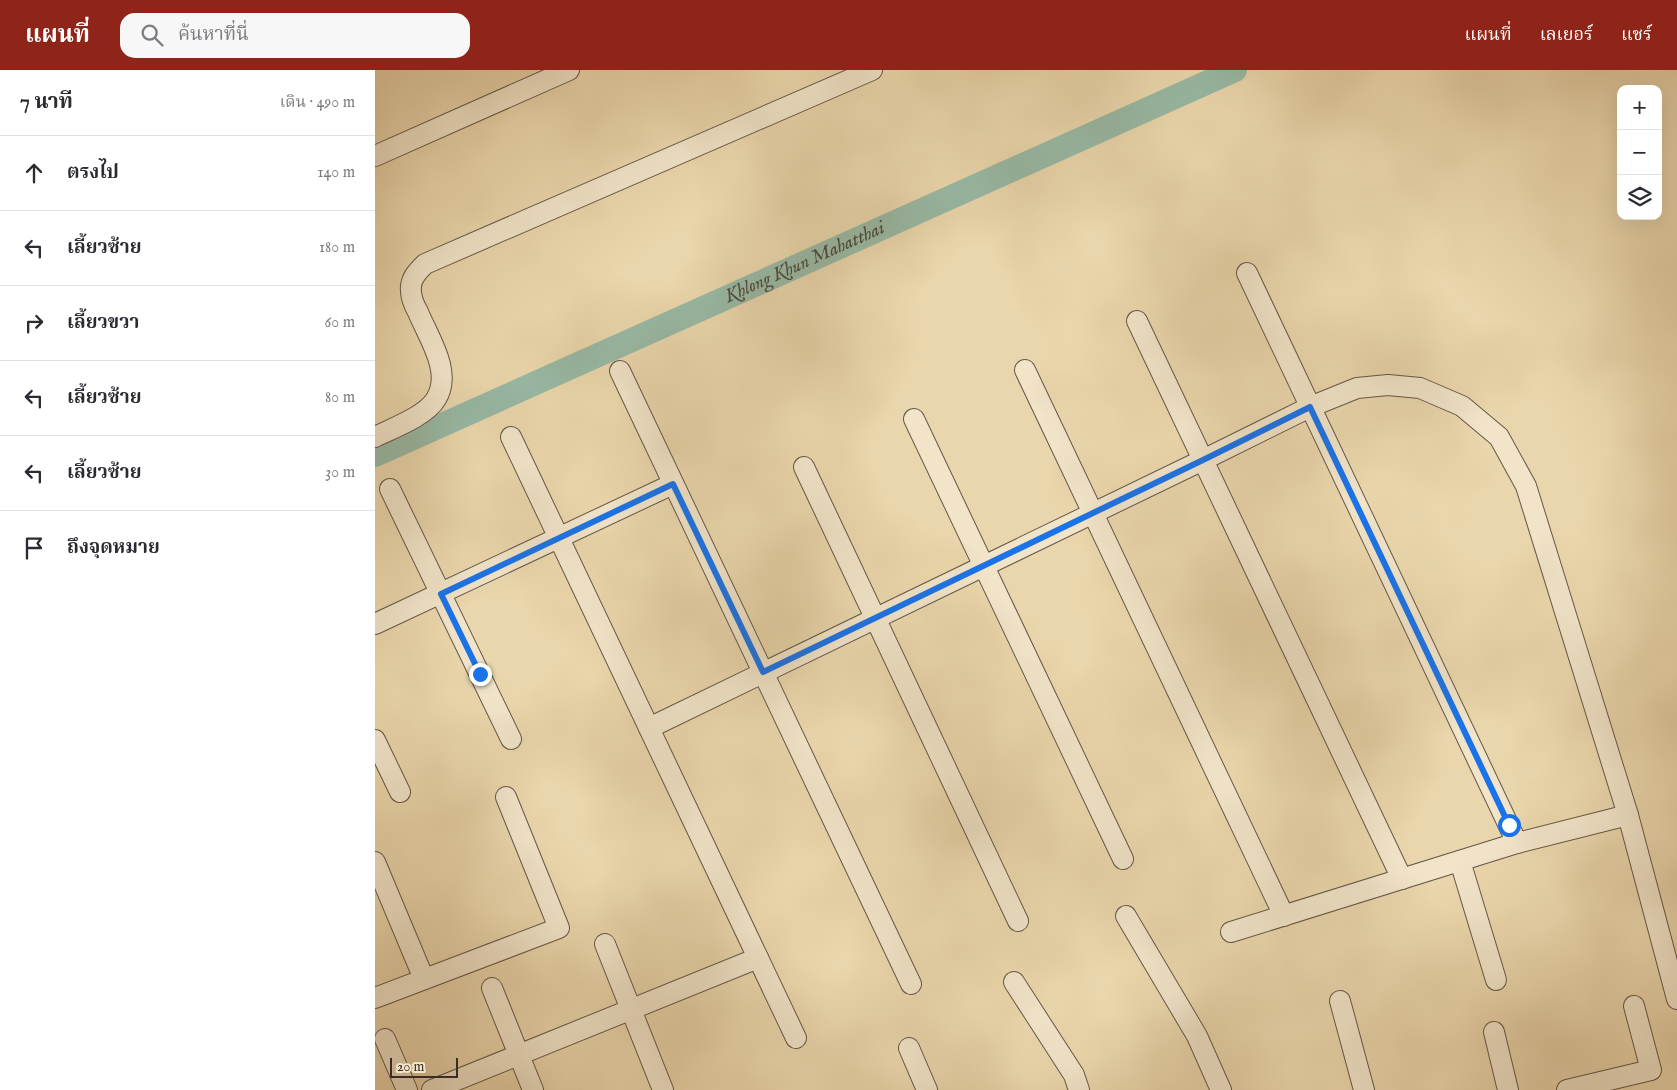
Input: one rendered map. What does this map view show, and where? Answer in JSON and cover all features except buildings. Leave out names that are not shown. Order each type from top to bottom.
[{"type":"street","points":[[375,156],[569,70]]},
{"type":"street","points":[[375,438],[423,412],[436,399],[442,382],[441,364],[413,301],[411,287],[415,273],[425,264],[872,70]]},
{"type":"street","points":[[1247,273],[1517,843]]},
{"type":"street","points":[[1137,321],[1402,879]]},
{"type":"street","points":[[1025,370],[1283,916]]},
{"type":"street","points":[[620,372],[911,984]]},
{"type":"street","points":[[649,728],[1310,407],[1357,388],[1388,385],[1420,388],[1462,406],[1499,437],[1526,486],[1627,816],[1677,999]]},
{"type":"street","points":[[914,419],[1123,859]]},
{"type":"street","points":[[511,436],[796,1038]]},
{"type":"street","points":[[804,468],[1018,921]]},
{"type":"street","points":[[375,624],[673,484]]},
{"type":"street","points":[[390,489],[511,739]]},
{"type":"street","points":[[375,740],[400,792]]},
{"type":"street","points":[[375,998],[559,928],[506,797]]},
{"type":"street","points":[[1231,932],[1517,843],[1627,816]]},
{"type":"street","points":[[1460,861],[1496,980]]},
{"type":"street","points":[[375,862],[424,979]]},
{"type":"street","points":[[1126,916],[1197,1036],[1221,1090]]},
{"type":"street","points":[[605,944],[663,1090]]},
{"type":"street","points":[[432,1090],[758,958]]},
{"type":"street","points":[[1014,982],[1073,1075],[1079,1090]]},
{"type":"street","points":[[492,988],[533,1090]]},
{"type":"street","points":[[1340,1001],[1364,1090]]},
{"type":"street","points":[[1567,1090],[1651,1070],[1634,1006]]},
{"type":"street","points":[[1495,1032],[1509,1090]]},
{"type":"street","points":[[385,1039],[407,1090]]},
{"type":"street","points":[[909,1048],[927,1090]]},
{"type":"waterway","name":"Khlong Khun Mahatthai","points":[[375,455],[1235,70]]},
{"type":"route","points":[[480,674],[441,594],[673,484],[763,672],[1310,407],[1509,825]]}]
